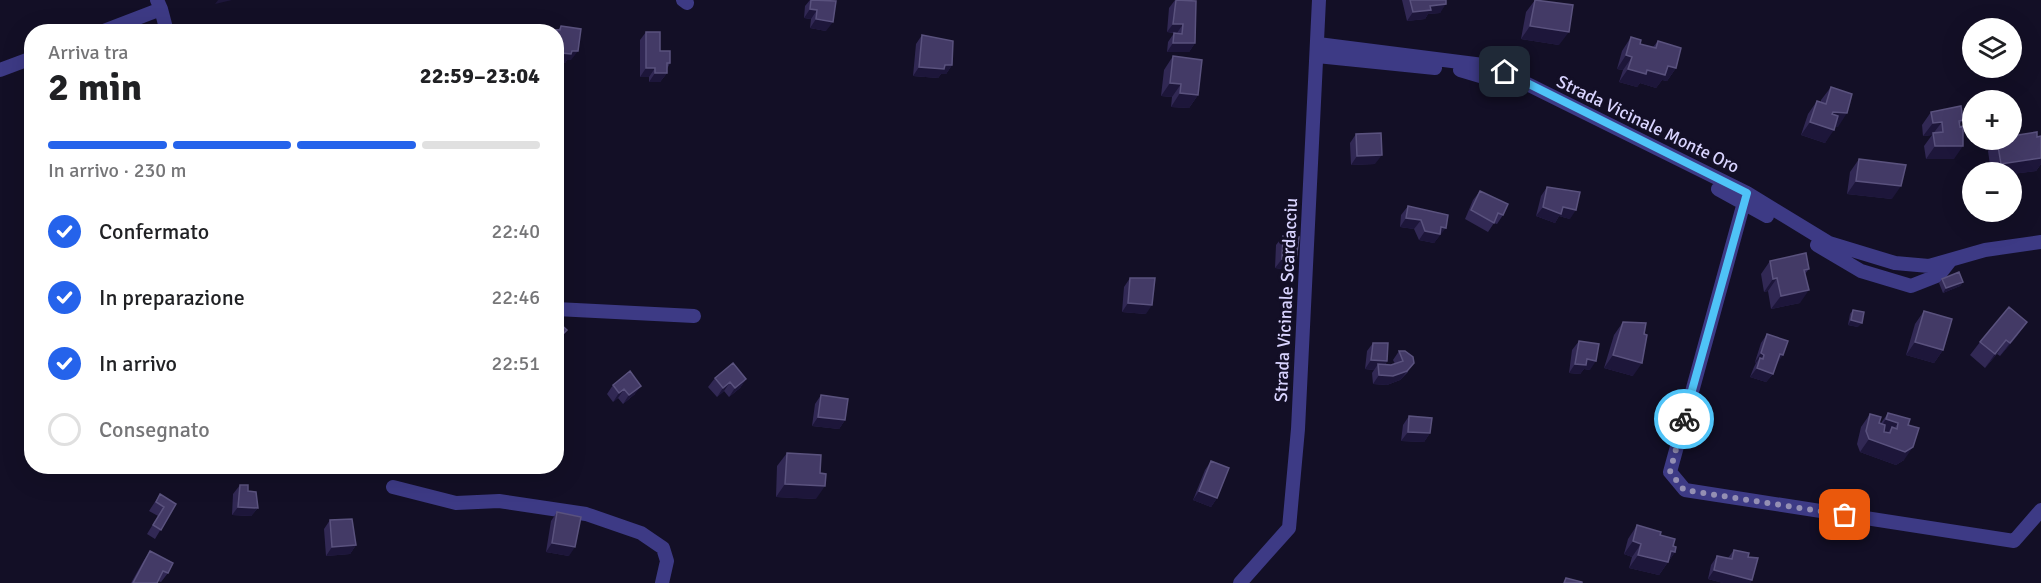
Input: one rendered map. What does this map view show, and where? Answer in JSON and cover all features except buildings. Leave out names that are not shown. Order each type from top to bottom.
[{"type":"street","name":"Strada Vicinale Scardacciu","points":[[1240,583],[1289,528],[1298,429],[1319,0]]},
{"type":"street","points":[[118,24],[159,4],[165,24]]},
{"type":"street","name":"Strada Vicinale Monte Oro","points":[[1318,50],[1491,66],[1828,243],[1895,263],[1929,266],[1985,250],[2041,242]]},
{"type":"street","points":[[0,70],[24,61]]},
{"type":"street","name":"Strada Vicinale Monte Oro","points":[[1745,198],[1861,271],[1911,286],[1939,275],[1950,261]]},
{"type":"street","points":[[1745,198],[1670,472],[1684,490],[2014,541],[2041,510]]},
{"type":"street","points":[[564,309],[694,316]]},
{"type":"street","points":[[393,487],[456,503],[499,501],[586,514],[641,533],[663,548],[667,561],[662,583]]},
{"type":"way so far","points":[[1684,419],[1670,472],[1684,490],[1845,515]]},
{"type":"route","points":[[1505,72],[1747,193],[1684,419]]}]
